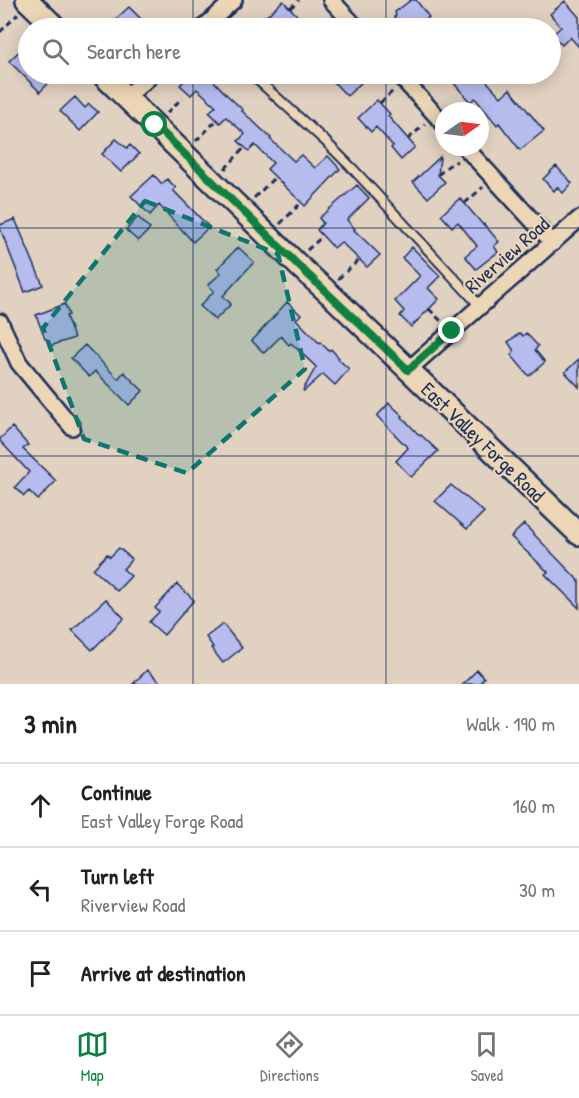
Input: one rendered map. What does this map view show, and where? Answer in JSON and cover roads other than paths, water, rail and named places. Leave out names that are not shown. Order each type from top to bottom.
[{"type":"main road","points":[[25,5],[43,18]]},
{"type":"main road","name":"East Valley Forge Road","points":[[112,84],[579,534]]},
{"type":"street","points":[[214,18],[234,0]]},
{"type":"street","points":[[331,0],[348,18]]},
{"type":"street","points":[[126,97],[141,84]]},
{"type":"street","points":[[407,84],[435,114]]},
{"type":"street","points":[[474,156],[553,243]]},
{"type":"street","name":"Riverview Road","points":[[408,370],[579,219]]},
{"type":"street","points":[[0,322],[19,363],[72,427]]},
{"type":"lane","points":[[262,84],[354,170],[480,306]]}]
